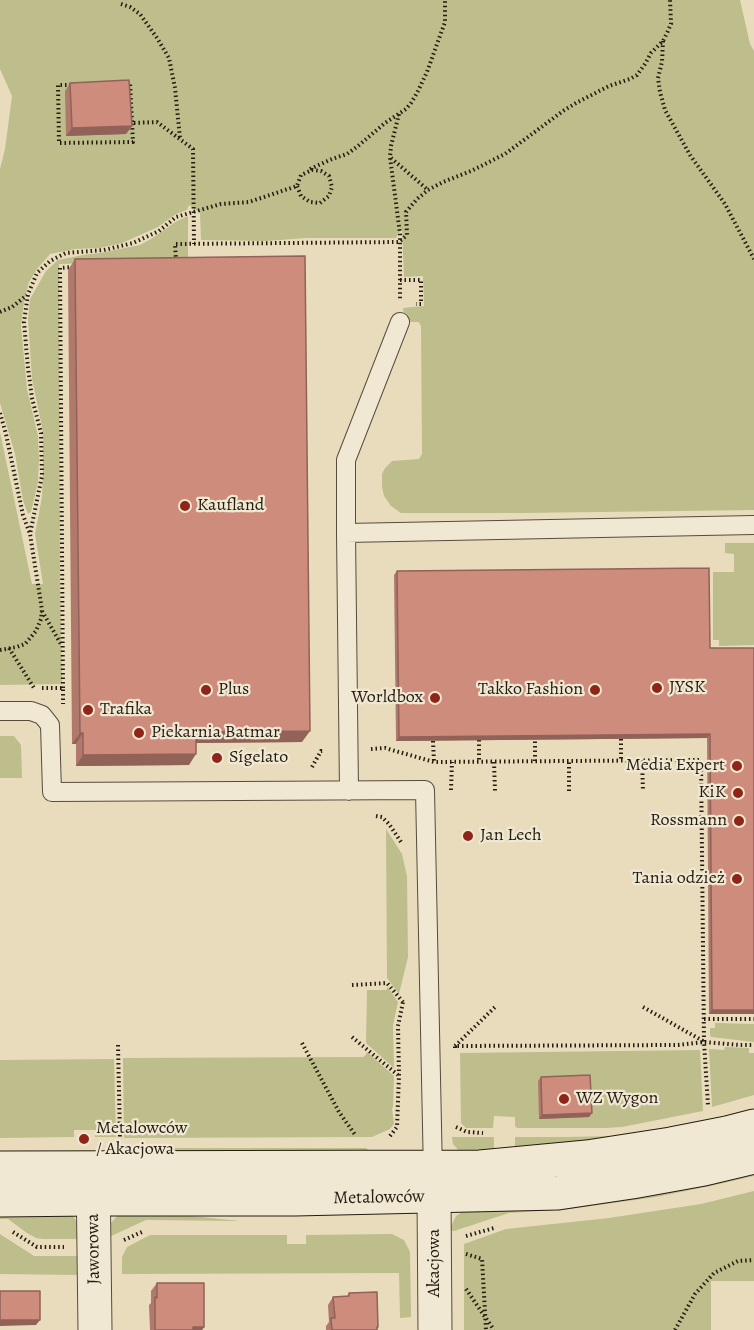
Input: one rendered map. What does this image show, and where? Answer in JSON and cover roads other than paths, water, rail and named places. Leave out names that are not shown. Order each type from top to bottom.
[{"type":"street","name":"Metalowców","points":[[0,1168],[93,1183],[295,1199],[434,1182],[480,1167],[587,1157],[671,1144],[754,1126]]},
{"type":"street","name":"Metalowców","points":[[434,1182],[558,1193],[704,1169],[754,1157]]},
{"type":"street","name":"Akacjowa","points":[[434,1182],[435,1330]]},
{"type":"street","name":"Metalowców","points":[[5,1215],[93,1183]]},
{"type":"street","name":"Jaworowa","points":[[93,1183],[95,1330]]},
{"type":"lane","points":[[349,790],[346,460],[400,313]]},
{"type":"lane","points":[[346,532],[754,525]]},
{"type":"lane","points":[[0,711],[31,711],[42,715],[51,725],[52,792],[425,790],[434,1182]]},
{"type":"place","name":"Kaufland","points":[[185,506]]},
{"type":"place","name":"JYSK","points":[[657,688]]},
{"type":"place","name":"Plus","points":[[206,690]]},
{"type":"place","name":"Takko Fashion","points":[[595,690]]},
{"type":"place","name":"Worldbox","points":[[435,698]]},
{"type":"place","name":"Trafika","points":[[88,710]]},
{"type":"place","name":"Piekarnia Batmar","points":[[139,733]]},
{"type":"place","name":"Sígelato","points":[[217,758]]},
{"type":"place","name":"Media Expert","points":[[737,766]]},
{"type":"place","name":"KiK","points":[[738,793]]},
{"type":"place","name":"Rossmann","points":[[739,821]]},
{"type":"place","name":"Jan Lech","points":[[468,836]]},
{"type":"place","name":"Tania odzież","points":[[737,879]]},
{"type":"place","name":"WZ Wygon","points":[[564,1099]]},
{"type":"place","name":"Metalowców / Akacjowa","points":[[84,1139]]}]
